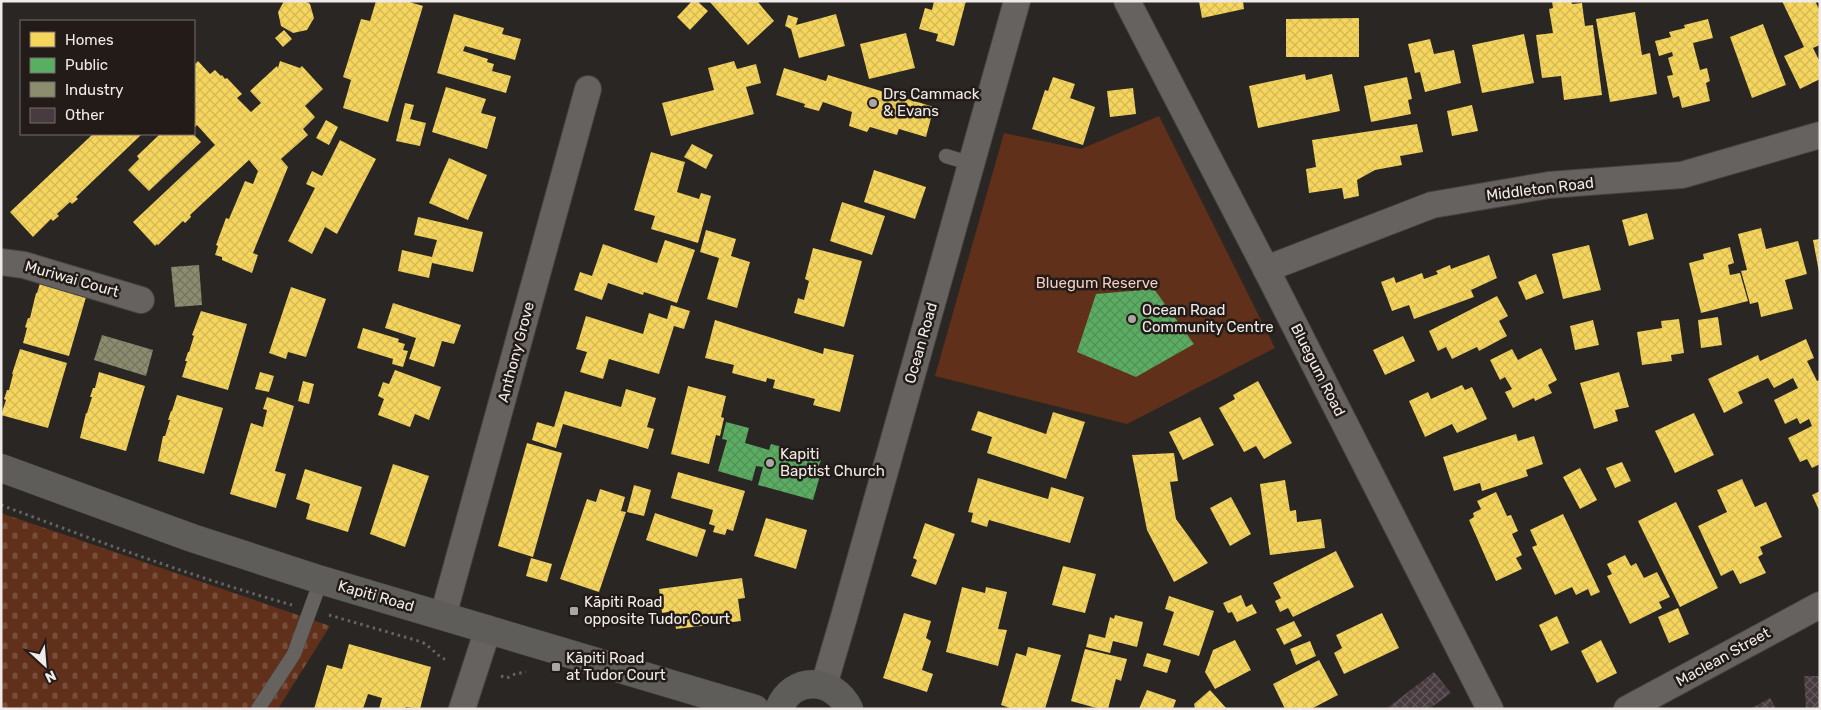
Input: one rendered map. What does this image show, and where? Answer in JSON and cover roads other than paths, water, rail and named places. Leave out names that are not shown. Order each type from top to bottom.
[{"type":"main road","name":"Kapiti Road","points":[[1,468],[192,538],[321,580],[755,709]]},
{"type":"main road","points":[[779,709],[782,701],[794,690],[808,684],[824,685],[836,691],[845,700],[849,709]]},
{"type":"street","name":"Ocean Road","points":[[824,685],[1017,1]]},
{"type":"street","name":"Bluegum Road","points":[[1125,3],[1266,269],[1490,709]]},
{"type":"street","name":"Anthony Grove","points":[[443,616],[588,89]]},
{"type":"street","name":"Middleton Road","points":[[1266,269],[1432,205],[1549,185],[1682,175],[1820,135]]},
{"type":"street","name":"Muriwai Court","points":[[1,262],[24,265],[141,300]]},
{"type":"street","name":"Maclean Street","points":[[1626,709],[1820,605]]},
{"type":"street","points":[[462,709],[488,629]]},
{"type":"lane","points":[[946,156],[972,164]]},
{"type":"lane","points":[[258,709],[294,654],[321,580]]},
{"type":"place","name":"Drs Cammack & Evans","points":[[873,103]]},
{"type":"place","name":"Ocean Road Community Centre","points":[[1132,319]]},
{"type":"place","name":"Kapiti Baptist Church","points":[[770,463]]},
{"type":"place","name":"Kāpiti Road opposite Tudor Court","points":[[574,611]]},
{"type":"place","name":"Kāpiti Road at Tudor Court","points":[[556,667]]},
{"type":"park label","name":"Bluegum Reserve","points":[[1097,283]]}]
